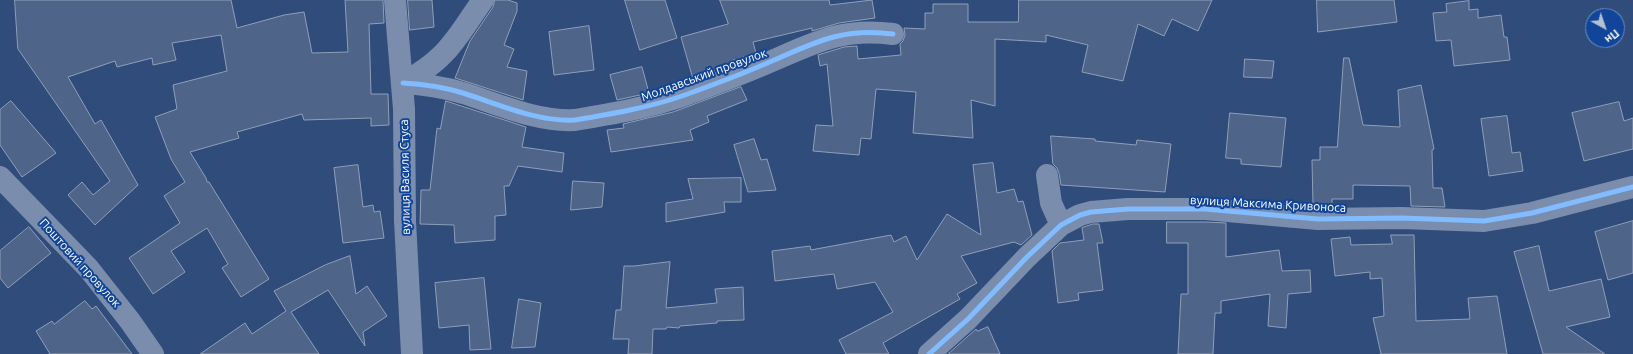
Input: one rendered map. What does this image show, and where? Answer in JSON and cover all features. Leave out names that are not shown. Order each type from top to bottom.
[{"type":"street","name":"вулиця Василя Стуса","points":[[395,0],[403,83],[405,132],[405,221],[412,354]]},
{"type":"street","points":[[403,83],[441,57],[483,0]]},
{"type":"street","name":"Молдавський провулок","points":[[403,83],[443,87],[531,114],[566,121],[637,109],[680,96],[764,64],[812,43],[832,37],[858,32],[893,34]]},
{"type":"street","points":[[1047,175],[1049,197],[1061,224]]},
{"type":"street","name":"Поштовий провулок","points":[[0,177],[89,269],[126,314],[153,354]]},
{"type":"street","name":"вулиця Максима Кривоноса","points":[[929,354],[981,306],[1027,257],[1061,224],[1091,212],[1136,209],[1205,209],[1318,219],[1402,218],[1484,221],[1532,213],[1633,187]]},
{"type":"building","points":[[15,0],[231,0],[237,28],[284,15],[304,12],[312,53],[348,52],[345,0],[383,0],[384,23],[369,24],[371,94],[388,94],[389,125],[371,126],[371,118],[304,120],[302,114],[237,132],[239,138],[190,152],[207,182],[209,182],[269,279],[241,297],[222,268],[228,264],[207,228],[171,251],[185,272],[153,294],[129,258],[180,223],[164,196],[185,182],[171,159],[155,117],[177,109],[173,85],[227,71],[221,35],[172,43],[176,60],[153,65],[152,58],[117,67],[115,61],[68,77],[95,124],[101,120],[138,185],[95,225],[68,195],[82,182],[93,195],[110,181],[18,49]]},
{"type":"building","points":[[408,0],[432,0],[434,27],[410,30]]},
{"type":"building","points":[[495,0],[508,0],[517,3],[517,11],[504,45],[514,49],[507,67],[527,71],[523,100],[455,78],[470,41],[493,7]]},
{"type":"building","points":[[625,0],[665,0],[677,38],[640,50]]},
{"type":"building","points":[[720,0],[829,0],[830,5],[872,0],[875,18],[839,23],[812,31],[812,28],[753,42],[756,53],[731,61],[733,64],[693,79],[681,37],[728,24]]},
{"type":"building","points":[[1019,0],[1212,0],[1198,31],[1172,19],[1164,36],[1138,24],[1123,81],[1082,72],[1088,45],[1046,35],[1046,42],[995,39],[995,106],[971,100],[973,138],[913,133],[916,92],[876,89],[871,139],[861,138],[859,155],[813,151],[816,125],[833,126],[827,64],[820,66],[818,55],[844,47],[857,46],[858,59],[901,55],[900,44],[905,35],[904,28],[925,29],[925,13],[933,13],[933,4],[968,4],[968,22],[1018,22]]},
{"type":"building","points":[[1317,0],[1394,0],[1397,22],[1318,32]]},
{"type":"building","points":[[1469,1],[1469,10],[1478,9],[1478,18],[1501,15],[1504,37],[1507,37],[1510,60],[1454,66],[1451,40],[1436,41],[1433,13],[1447,12],[1446,4]]},
{"type":"building","points":[[589,26],[594,70],[554,75],[549,32]]},
{"type":"building","points":[[1344,58],[1349,58],[1363,125],[1400,127],[1398,90],[1421,85],[1434,149],[1432,150],[1433,188],[1442,188],[1445,207],[1411,206],[1410,186],[1353,185],[1353,199],[1332,199],[1332,206],[1313,206],[1312,160],[1320,160],[1320,147],[1337,147]]},
{"type":"building","points":[[1245,59],[1274,61],[1272,78],[1244,77]]},
{"type":"building","points":[[642,67],[649,93],[617,100],[610,75]]},
{"type":"building","points":[[741,87],[747,100],[707,116],[709,122],[690,130],[693,140],[611,152],[607,130],[624,128],[623,124],[673,112]]},
{"type":"building","points":[[11,101],[56,153],[22,177],[0,145],[0,110]]},
{"type":"building","points":[[446,101],[526,127],[522,147],[564,153],[562,172],[518,166],[509,186],[504,186],[506,215],[495,216],[495,240],[455,243],[454,225],[420,224],[421,190],[430,190],[437,128],[440,129]]},
{"type":"building","points":[[1619,102],[1624,121],[1633,118],[1633,149],[1584,161],[1572,113]]},
{"type":"building","points":[[1230,113],[1286,118],[1281,167],[1241,164],[1241,159],[1226,158]]},
{"type":"building","points":[[1507,116],[1512,153],[1520,152],[1523,171],[1489,176],[1481,119]]},
{"type":"building","points":[[1051,136],[1095,139],[1095,141],[1136,145],[1137,140],[1171,144],[1165,192],[1061,185],[1059,173],[1053,164]]},
{"type":"building","points":[[754,139],[761,160],[767,159],[776,190],[748,192],[734,145]]},
{"type":"building","points":[[993,163],[997,193],[1014,189],[1018,202],[1023,201],[1032,235],[1021,245],[1014,242],[961,256],[977,283],[957,294],[960,299],[883,343],[889,354],[846,354],[839,340],[893,312],[875,282],[837,289],[834,274],[775,281],[772,251],[810,246],[811,250],[891,235],[894,242],[906,236],[917,260],[947,214],[981,235],[973,165]]},
{"type":"building","points":[[358,165],[363,207],[373,205],[374,212],[380,211],[384,238],[343,243],[334,168]]},
{"type":"building","points":[[741,178],[741,202],[724,202],[725,212],[666,222],[666,203],[693,199],[688,179]]},
{"type":"building","points":[[573,181],[604,183],[602,207],[571,210]]},
{"type":"building","points":[[1633,221],[1633,273],[1608,280],[1595,232]]},
{"type":"building","points":[[1167,222],[1226,223],[1226,257],[1279,250],[1282,271],[1310,270],[1311,292],[1288,294],[1286,328],[1268,326],[1270,294],[1221,301],[1221,313],[1215,313],[1213,354],[1178,354],[1181,294],[1188,294],[1188,243],[1167,243]]},
{"type":"building","points":[[1093,224],[1099,224],[1103,243],[1097,243],[1103,290],[1078,293],[1079,300],[1058,303],[1052,251],[1060,243],[1084,240],[1082,228]]},
{"type":"building","points":[[29,227],[51,253],[8,288],[0,278],[0,251]]},
{"type":"building","points":[[1391,235],[1414,235],[1416,321],[1470,319],[1468,298],[1497,296],[1507,354],[1381,354],[1373,318],[1384,316],[1382,278],[1370,279],[1370,272],[1335,276],[1331,239],[1350,237],[1351,245],[1392,244]]},
{"type":"building","points":[[1539,246],[1549,291],[1601,279],[1610,317],[1566,327],[1605,354],[1543,354],[1514,252]]},
{"type":"building","points":[[350,256],[356,294],[367,286],[387,316],[363,332],[365,346],[328,290],[291,312],[319,354],[200,354],[245,323],[252,334],[286,311],[274,291],[325,265]]},
{"type":"building","points":[[670,262],[666,308],[717,303],[715,289],[743,287],[744,320],[717,321],[717,323],[680,326],[679,328],[667,327],[666,329],[653,329],[652,354],[628,354],[629,339],[613,339],[616,310],[621,310],[624,266]]},
{"type":"building","points":[[484,278],[491,349],[470,350],[469,325],[439,328],[435,283]]},
{"type":"building","points":[[519,299],[541,303],[535,347],[512,348]]},
{"type":"building","points":[[85,301],[92,309],[96,306],[132,354],[50,354],[36,331],[52,321],[54,324]]},
{"type":"building","points":[[988,327],[1000,354],[948,354],[976,329],[977,331]]},
{"type":"cycle path","points":[[403,83],[433,86],[456,91],[532,115],[561,120],[575,120],[642,107],[682,96],[734,77],[827,39],[857,33],[874,32],[893,34]]},
{"type":"cycle path","points":[[929,354],[968,319],[1027,257],[1061,225],[1080,215],[1091,212],[1128,209],[1205,209],[1318,219],[1402,218],[1484,221],[1532,213],[1633,187]]}]
